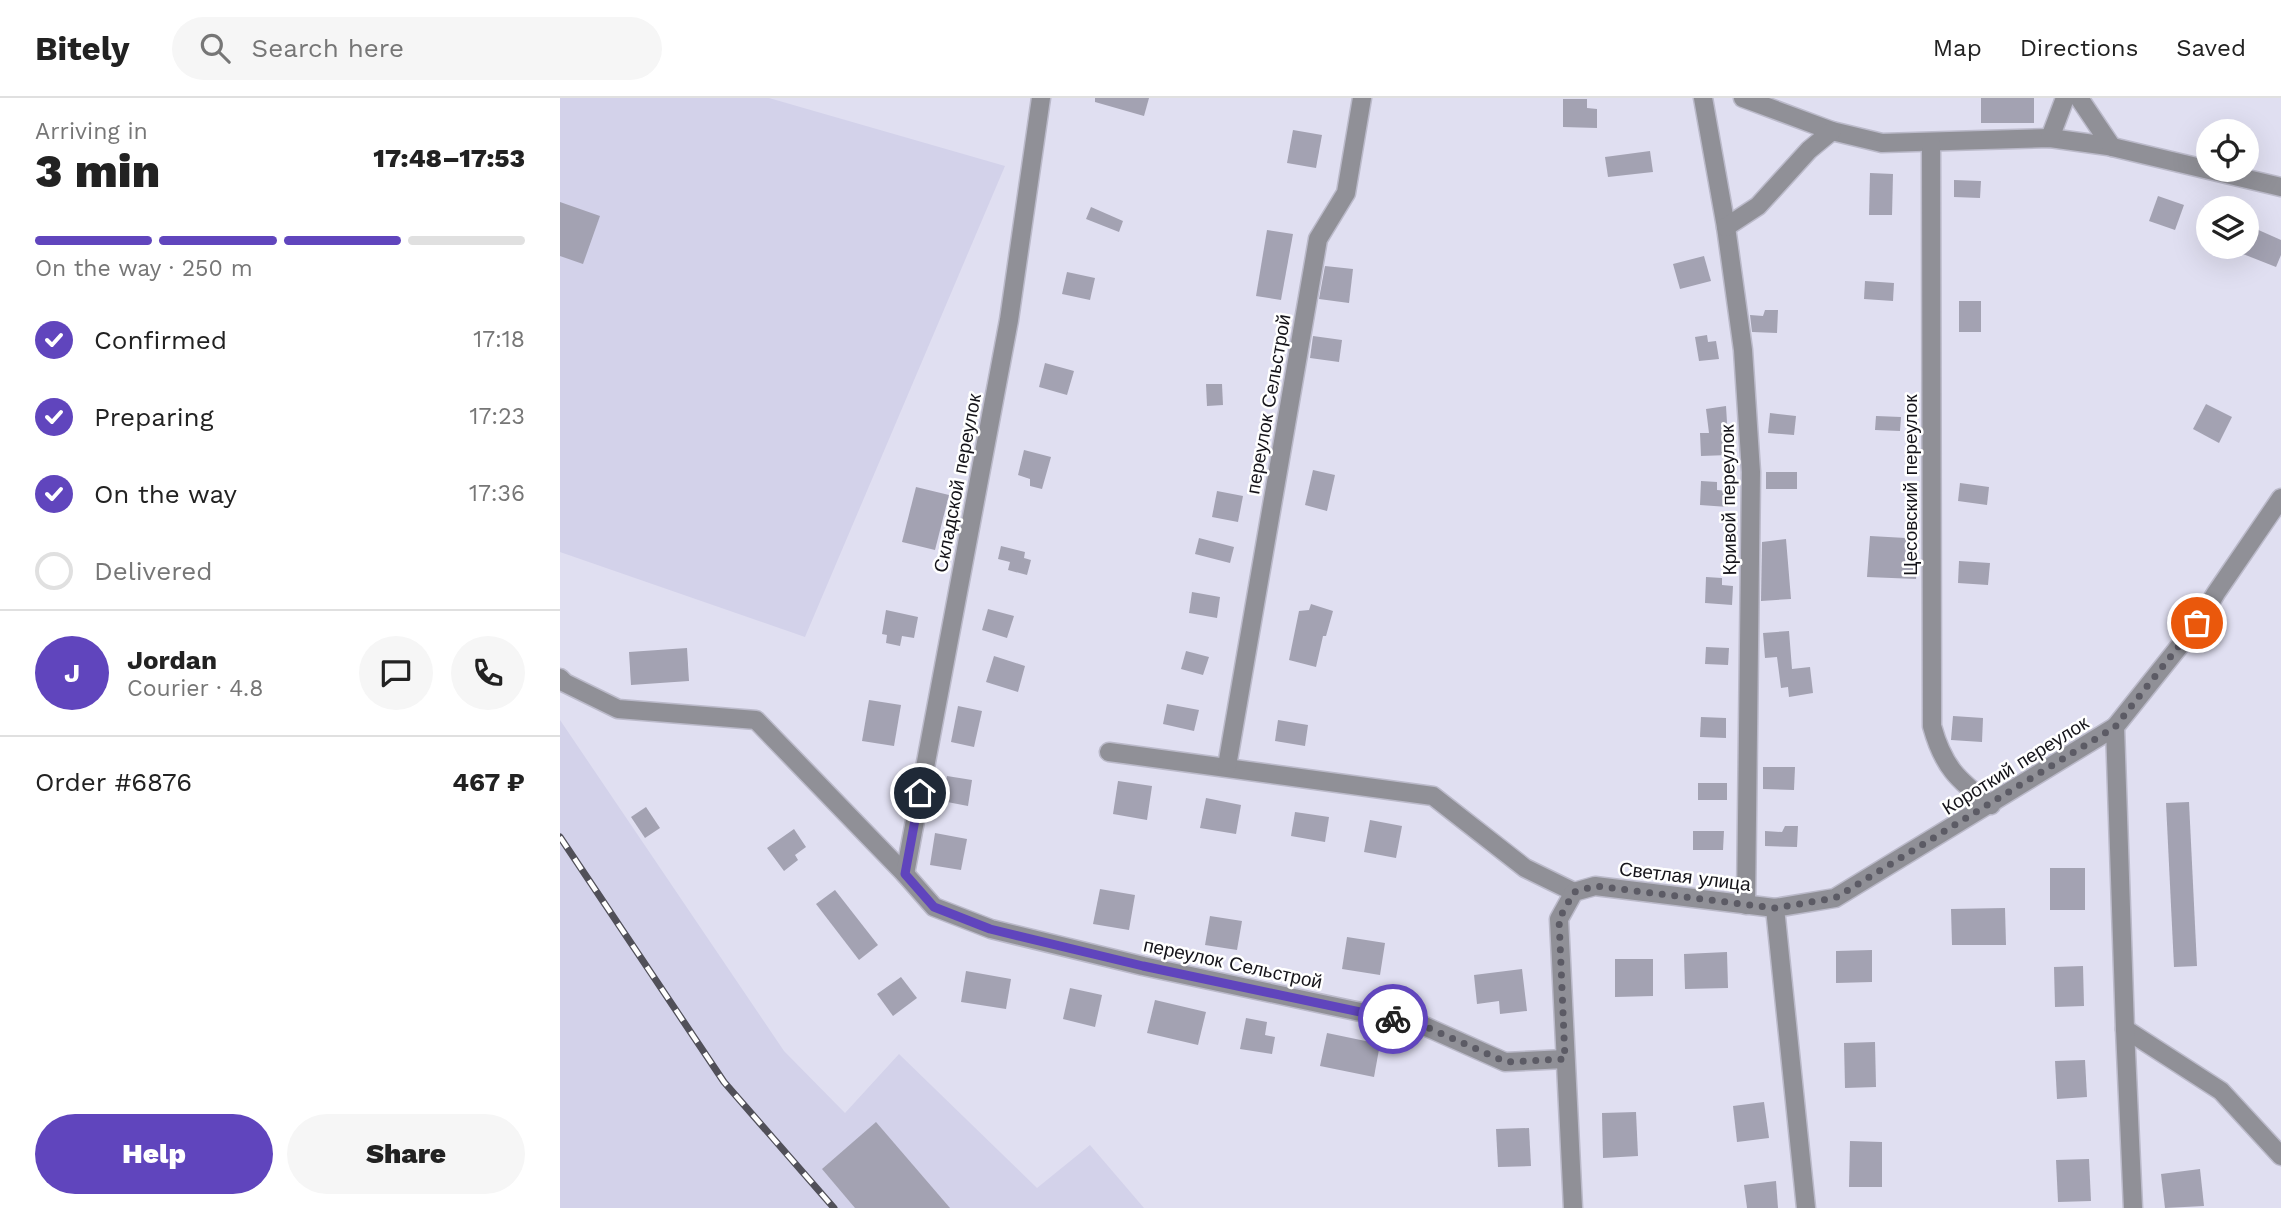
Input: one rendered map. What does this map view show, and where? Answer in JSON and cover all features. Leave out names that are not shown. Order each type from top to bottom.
[{"type":"street","name":"Складской переулок","points":[[905,874],[1009,320],[1041,98]]},
{"type":"street","name":"переулок Сельстрой","points":[[1227,766],[1318,239],[1346,193],[1362,98]]},
{"type":"street","name":"Кривой переулок","points":[[1703,98],[1726,227],[1743,350],[1751,472],[1746,905]]},
{"type":"street","points":[[1743,98],[1832,131],[1882,143],[2050,138],[2112,147],[2281,187]]},
{"type":"street","points":[[2050,138],[2065,98]]},
{"type":"street","points":[[2079,98],[2112,147]]},
{"type":"street","points":[[1726,227],[1758,206],[1809,150],[1832,131]]},
{"type":"street","name":"Цесовский переулок","points":[[1931,143],[1932,726],[1939,750],[1961,783],[1991,805]]},
{"type":"street","points":[[2115,727],[2197,623],[2281,498]]},
{"type":"street","name":"переулок Сельстрой","points":[[560,678],[618,709],[756,720],[934,907],[990,929],[1143,966],[1422,1025],[1506,1062],[1565,1059]]},
{"type":"street","name":"Короткий переулок","points":[[1775,908],[1835,898],[2115,727]]},
{"type":"street","name":"Короткий переулок","points":[[2115,727],[2133,1208]]},
{"type":"street","points":[[1109,752],[1433,796],[1525,869],[1574,892],[1559,919],[1573,1208]]},
{"type":"street","name":"Светлая улица","points":[[1574,892],[1595,886],[1775,908]]},
{"type":"street","points":[[1775,908],[1806,1208]]},
{"type":"street","points":[[2125,1029],[2221,1091],[2281,1156]]},
{"type":"shaded area","points":[[560,98],[769,98],[1005,166],[805,637],[560,552]]},
{"type":"shaded area","points":[[560,720],[784,1051],[845,1113],[899,1054],[1037,1188],[1090,1145],[1144,1208],[560,1208]]},
{"type":"building","points":[[1095,98],[1149,98],[1144,116],[1095,102]]},
{"type":"building","points":[[1981,98],[2034,98],[2034,123],[1981,123]]},
{"type":"building","points":[[1563,99],[1587,99],[1587,108],[1597,109],[1597,128],[1563,127]]},
{"type":"building","points":[[1293,130],[1322,135],[1316,168],[1287,163]]},
{"type":"building","points":[[1650,151],[1653,172],[1608,177],[1605,157]]},
{"type":"building","points":[[1870,173],[1893,174],[1892,215],[1869,215]]},
{"type":"building","points":[[1954,180],[1981,181],[1980,198],[1954,197]]},
{"type":"building","points":[[2158,196],[2184,205],[2175,230],[2149,221]]},
{"type":"building","points":[[560,202],[600,216],[583,264],[560,256]]},
{"type":"building","points":[[1091,207],[1123,221],[1119,232],[1086,219]]},
{"type":"building","points":[[1267,230],[1293,234],[1281,300],[1256,296]]},
{"type":"building","points":[[2259,230],[2281,240],[2281,255],[2276,267],[2256,259],[2259,259]]},
{"type":"building","points":[[1704,256],[1711,281],[1680,289],[1673,264]]},
{"type":"building","points":[[1325,266],[1353,269],[1349,303],[1319,299]]},
{"type":"building","points":[[1067,272],[1095,278],[1090,300],[1062,294]]},
{"type":"building","points":[[1865,281],[1894,283],[1893,301],[1864,299]]},
{"type":"building","points":[[1959,301],[1981,301],[1981,332],[1959,332]]},
{"type":"building","points":[[1765,310],[1778,310],[1777,333],[1752,332],[1750,315],[1763,316]]},
{"type":"building","points":[[1707,335],[1708,342],[1716,341],[1719,359],[1699,361],[1695,337]]},
{"type":"building","points":[[1313,336],[1342,340],[1339,362],[1310,358]]},
{"type":"building","points":[[1045,363],[1074,371],[1067,395],[1039,387]]},
{"type":"building","points":[[1206,384],[1222,384],[1223,405],[1207,406]]},
{"type":"building","points":[[2206,404],[2232,417],[2219,443],[2193,429]]},
{"type":"building","points":[[1726,406],[1729,455],[1701,456],[1700,433],[1709,433],[1706,409]]},
{"type":"building","points":[[1770,413],[1796,416],[1794,435],[1768,433]]},
{"type":"building","points":[[1876,416],[1901,417],[1900,431],[1875,430]]},
{"type":"building","points":[[1024,450],[1051,457],[1042,489],[1030,486],[1030,479],[1018,475]]},
{"type":"building","points":[[1313,470],[1335,475],[1327,511],[1305,505]]},
{"type":"building","points":[[1766,472],[1797,472],[1797,489],[1766,489]]},
{"type":"building","points":[[1701,481],[1717,482],[1717,490],[1729,491],[1728,507],[1700,505]]},
{"type":"building","points":[[1960,483],[1989,487],[1987,505],[1958,501]]},
{"type":"building","points":[[916,487],[949,495],[935,550],[902,542]]},
{"type":"building","points":[[1217,491],[1243,496],[1238,522],[1212,517]]},
{"type":"building","points":[[1870,536],[1906,538],[1905,563],[1917,563],[1916,579],[1867,577]]},
{"type":"building","points":[[1199,538],[1234,547],[1230,563],[1195,554]]},
{"type":"building","points":[[1786,539],[1791,599],[1761,601],[1762,542]]},
{"type":"building","points":[[1001,546],[1025,552],[1024,558],[1031,560],[1027,575],[1008,570],[1010,562],[998,559]]},
{"type":"building","points":[[1959,561],[1990,563],[1988,585],[1958,583]]},
{"type":"building","points":[[1706,577],[1722,578],[1722,585],[1733,586],[1732,605],[1705,603]]},
{"type":"building","points":[[1192,592],[1220,597],[1217,618],[1189,613]]},
{"type":"building","points":[[1311,604],[1333,611],[1326,636],[1323,636],[1316,667],[1289,660],[1299,611],[1309,610]]},
{"type":"building","points":[[988,609],[1014,616],[1007,638],[982,630]]},
{"type":"building","points":[[886,610],[918,617],[914,638],[902,636],[900,646],[886,643],[887,635],[882,634]]},
{"type":"building","points":[[1789,631],[1792,669],[1810,667],[1813,693],[1789,697],[1788,687],[1781,688],[1777,657],[1765,658],[1763,633]]},
{"type":"building","points":[[1706,647],[1729,648],[1728,665],[1705,664]]},
{"type":"building","points":[[687,648],[689,681],[631,685],[629,652]]},
{"type":"building","points":[[1186,651],[1209,657],[1203,675],[1181,669]]},
{"type":"building","points":[[994,656],[1025,666],[1018,692],[986,682]]},
{"type":"building","points":[[869,700],[901,705],[894,746],[862,741]]},
{"type":"building","points":[[1167,704],[1199,710],[1194,731],[1163,724]]},
{"type":"building","points":[[958,706],[982,711],[974,747],[951,742]]},
{"type":"building","points":[[1953,716],[1983,718],[1982,742],[1951,740]]},
{"type":"building","points":[[1701,717],[1726,718],[1726,738],[1700,737]]},
{"type":"building","points":[[1278,720],[1308,725],[1305,746],[1275,741]]},
{"type":"building","points":[[1763,767],[1795,767],[1794,790],[1763,789]]},
{"type":"building","points":[[947,776],[972,780],[968,806],[942,801]]},
{"type":"building","points":[[1118,781],[1152,786],[1147,820],[1113,814]]},
{"type":"building","points":[[1698,783],[1727,783],[1727,800],[1698,800]]},
{"type":"building","points":[[1206,798],[1241,805],[1236,834],[1200,828]]},
{"type":"building","points":[[2189,802],[2197,966],[2174,967],[2166,803]]},
{"type":"building","points":[[646,807],[660,828],[645,838],[631,817]]},
{"type":"building","points":[[1295,812],[1329,817],[1325,842],[1291,836]]},
{"type":"building","points":[[1370,820],[1402,826],[1396,858],[1364,852]]},
{"type":"building","points":[[1785,826],[1798,826],[1797,847],[1765,846],[1765,831],[1782,832]]},
{"type":"building","points":[[794,829],[806,847],[795,855],[798,860],[784,871],[767,848]]},
{"type":"building","points":[[1693,831],[1724,831],[1723,850],[1693,850]]},
{"type":"building","points":[[935,833],[967,839],[961,870],[930,865]]},
{"type":"building","points":[[2050,868],[2085,868],[2085,910],[2050,910]]},
{"type":"building","points":[[1100,889],[1135,895],[1129,930],[1093,924]]},
{"type":"building","points":[[835,890],[878,945],[859,960],[816,904]]},
{"type":"building","points":[[2005,908],[2006,945],[1952,945],[1951,909]]},
{"type":"building","points":[[1210,916],[1242,921],[1237,950],[1205,945]]},
{"type":"building","points":[[1347,937],[1385,943],[1380,975],[1342,969]]},
{"type":"building","points":[[1872,950],[1872,982],[1836,983],[1836,951]]},
{"type":"building","points":[[1727,952],[1728,988],[1685,989],[1684,954]]},
{"type":"building","points":[[1615,959],[1653,959],[1653,996],[1615,997]]},
{"type":"building","points":[[2083,966],[2084,1006],[2055,1007],[2054,967]]},
{"type":"building","points":[[1522,969],[1527,1011],[1500,1014],[1499,1001],[1477,1004],[1474,975]]},
{"type":"building","points":[[966,971],[1011,979],[1006,1009],[961,1002]]},
{"type":"building","points":[[901,977],[917,998],[893,1016],[877,994]]},
{"type":"building","points":[[1070,988],[1102,995],[1095,1027],[1063,1019]]},
{"type":"building","points":[[1155,1000],[1206,1012],[1198,1045],[1147,1033]]},
{"type":"building","points":[[1246,1018],[1267,1022],[1265,1035],[1275,1037],[1272,1054],[1240,1049]]},
{"type":"building","points":[[1327,1033],[1380,1044],[1374,1077],[1320,1066]]},
{"type":"building","points":[[1875,1042],[1876,1087],[1845,1088],[1844,1043]]},
{"type":"building","points":[[2085,1060],[2087,1097],[2057,1099],[2055,1061]]},
{"type":"building","points":[[1764,1102],[1769,1138],[1737,1142],[1733,1106]]},
{"type":"building","points":[[1636,1112],[1638,1156],[1603,1158],[1602,1113]]},
{"type":"building","points":[[876,1122],[950,1208],[855,1208],[822,1169]]},
{"type":"building","points":[[1529,1128],[1531,1166],[1498,1167],[1496,1129]]},
{"type":"building","points":[[1850,1141],[1882,1142],[1882,1187],[1849,1187]]},
{"type":"building","points":[[2089,1159],[2091,1201],[2058,1202],[2056,1160]]},
{"type":"building","points":[[2200,1169],[2204,1206],[2165,1208],[2161,1174]]},
{"type":"building","points":[[1776,1181],[1778,1208],[1747,1208],[1744,1185]]},
{"type":"railway","points":[[560,837],[724,1082],[834,1208]]},
{"type":"way so far","points":[[1393,1019],[1422,1025],[1506,1062],[1565,1059],[1559,919],[1574,892],[1595,886],[1775,908],[1835,898],[2115,727],[2197,623]]},
{"type":"route","points":[[920,793],[905,874],[934,907],[990,929],[1143,966],[1393,1019]]}]
